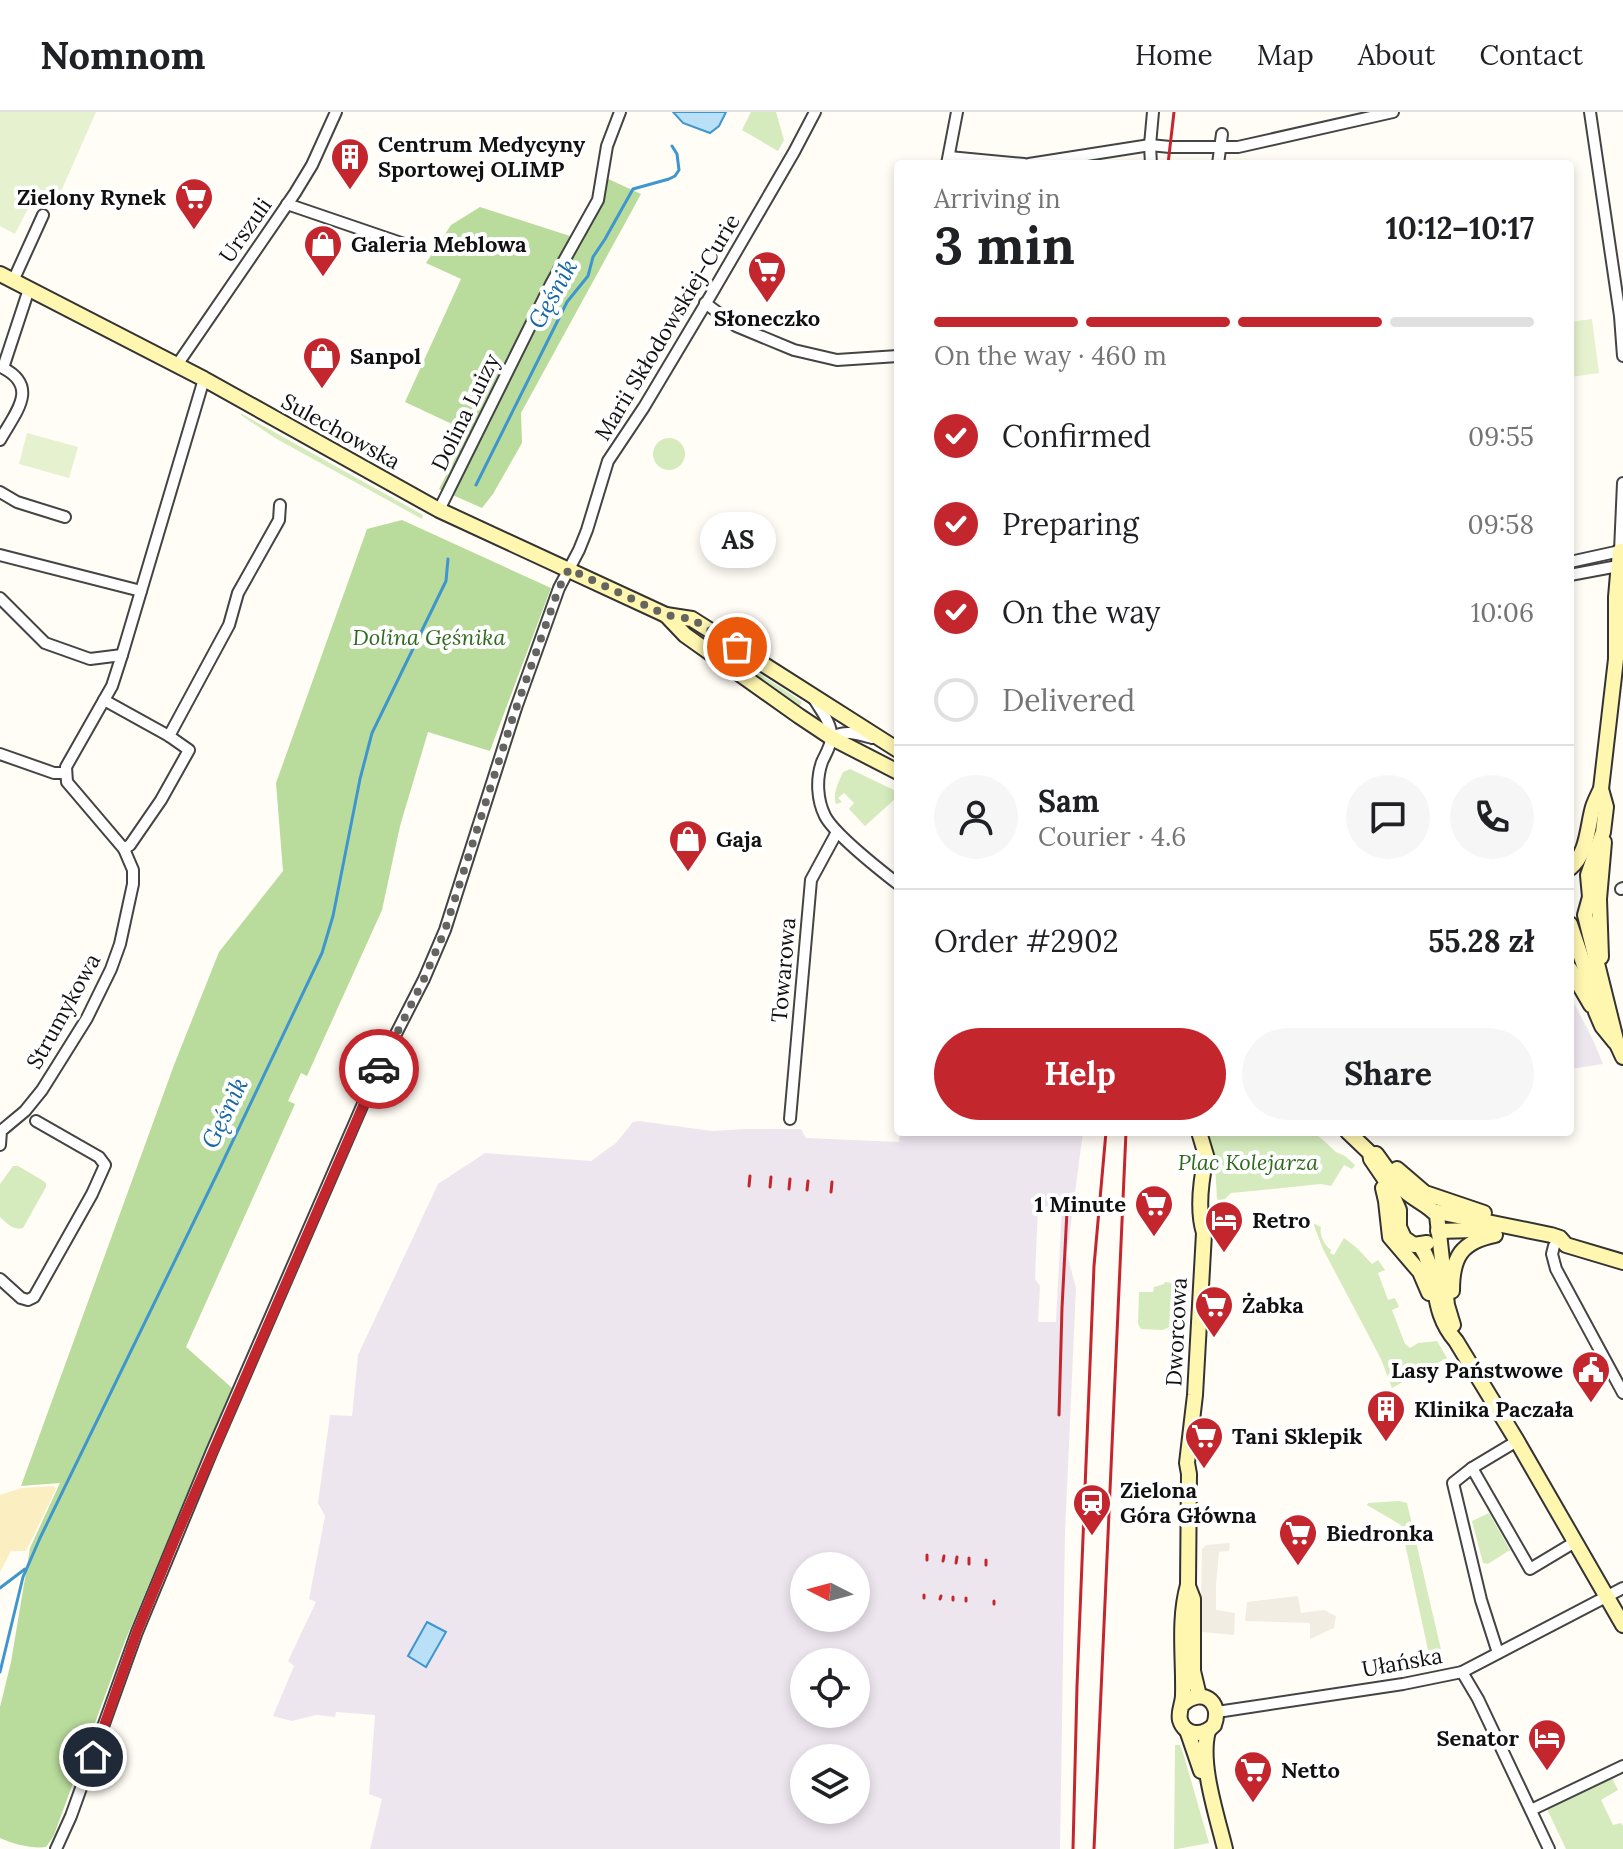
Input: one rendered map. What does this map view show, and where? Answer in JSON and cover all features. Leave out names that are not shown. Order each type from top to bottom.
[{"type":"street","name":"Urszuli","points":[[177,365],[312,165],[336,112]]},
{"type":"street","name":"Dolina Luizy","points":[[439,510],[551,284],[598,200],[607,146],[620,112]]},
{"type":"street","name":"Marii Skłodowskiej-Curie","points":[[56,1849],[147,1606],[216,1440],[379,1067],[445,930],[516,708],[559,588],[587,530],[608,461],[644,407],[783,172],[815,112]]},
{"type":"street","points":[[948,160],[957,112]]},
{"type":"street","points":[[1151,160],[1153,112]]},
{"type":"street","points":[[1052,160],[1150,145],[1238,147],[1393,112]]},
{"type":"street","points":[[1590,112],[1621,306],[1623,356]]},
{"type":"street","points":[[1218,160],[1222,134]]},
{"type":"street","points":[[287,204],[413,247]]},
{"type":"street","points":[[7,278],[43,215]]},
{"type":"street","name":"Sulechowska","points":[[7,278],[204,379],[439,510],[666,615],[692,619],[893,747]]},
{"type":"street","points":[[0,440],[24,393],[21,382],[3,368],[29,289]]},
{"type":"street","points":[[705,303],[736,326],[794,350],[837,360],[894,356]]},
{"type":"street","points":[[0,754],[54,773],[65,773],[79,742],[112,686],[204,379]]},
{"type":"street","points":[[1620,1050],[1585,915],[1590,897],[1589,869],[1596,832],[1606,807],[1601,789],[1616,659],[1615,610],[1621,558],[1623,483]]},
{"type":"street","points":[[0,492],[17,502],[65,517]]},
{"type":"street","points":[[169,736],[229,625],[238,593],[279,520],[280,505]]},
{"type":"street","points":[[0,555],[141,591]]},
{"type":"street","points":[[1574,562],[1621,558]]},
{"type":"street","points":[[1574,574],[1621,558]]},
{"type":"street","points":[[0,598],[45,643],[90,659],[122,655]]},
{"type":"street","name":"Sulechowska","points":[[666,615],[685,635],[832,738],[894,770]]},
{"type":"street","points":[[1616,659],[1623,634]]},
{"type":"street","points":[[811,694],[832,738],[821,765],[818,793],[826,818],[837,832],[894,881]]},
{"type":"street","points":[[104,700],[189,750],[161,800],[124,849]]},
{"type":"street","name":"Sulechowska","points":[[832,738],[847,733],[893,747]]},
{"type":"street","name":"Strumykowa","points":[[0,1145],[1,1131],[25,1111],[42,1090],[87,1018],[120,944],[133,884],[133,870],[124,849],[67,782],[65,773]]},
{"type":"street","name":"Towarowa","points":[[790,1119],[811,880],[837,832]]},
{"type":"street","points":[[1574,845],[1579,838],[1596,832]]},
{"type":"street","points":[[1574,865],[1596,832]]},
{"type":"street","points":[[1596,832],[1604,849],[1599,899],[1602,954],[1599,973]]},
{"type":"street","points":[[1574,872],[1588,884]]},
{"type":"street","points":[[1574,913],[1587,904]]},
{"type":"street","points":[[1574,936],[1591,986],[1596,1012]]},
{"type":"street","points":[[1574,976],[1602,1026],[1620,1050]]},
{"type":"street","points":[[0,1279],[21,1298],[28,1300],[34,1297],[105,1165],[99,1157],[36,1121]]},
{"type":"street","name":"Dworcowa","points":[[1183,1704],[1183,1602],[1188,1585],[1188,1442],[1204,1233],[1209,1222],[1212,1171],[1200,1136]]},
{"type":"street","points":[[1352,1136],[1439,1221],[1450,1317],[1456,1341]]},
{"type":"street","points":[[1373,1155],[1383,1154],[1425,1193],[1516,1222],[1520,1228]]},
{"type":"street","points":[[1373,1155],[1394,1195],[1399,1210],[1400,1233],[1404,1238],[1420,1245],[1430,1242],[1438,1231]]},
{"type":"street","points":[[1373,1155],[1374,1169],[1384,1192],[1390,1237],[1420,1272],[1437,1307]]},
{"type":"street","points":[[1399,1221],[1410,1207],[1428,1208],[1560,1238],[1560,1246],[1552,1254],[1556,1269],[1623,1393]]},
{"type":"street","points":[[1438,1231],[1475,1230],[1503,1234],[1623,1262]]},
{"type":"street","points":[[1450,1317],[1455,1266],[1464,1249],[1477,1240],[1503,1234]]},
{"type":"street","points":[[1420,1245],[1430,1267],[1437,1307],[1445,1329],[1456,1341],[1517,1441],[1623,1625]]},
{"type":"street","points":[[1498,1653],[1481,1600],[1453,1483],[1517,1441]]},
{"type":"street","points":[[1472,1468],[1530,1569],[1575,1542]]},
{"type":"street","name":"Dworcowa","points":[[1188,1585],[1193,1599],[1193,1671],[1199,1696]]},
{"type":"street","name":"Ułańska","points":[[1217,1712],[1462,1672],[1623,1588]]},
{"type":"street","points":[[1462,1672],[1478,1699],[1549,1849]]},
{"type":"street","points":[[1213,1800],[1180,1716],[1183,1704],[1199,1696],[1211,1701],[1217,1712],[1216,1721],[1208,1731],[1204,1752],[1225,1849]]},
{"type":"street","points":[[1187,1730],[1197,1734],[1208,1731]]},
{"type":"street","points":[[1531,1810],[1623,1766]]},
{"type":"shaded area","points":[[1574,1003],[1593,1040],[1603,1064],[1574,1068]]},
{"type":"shaded area","points":[[639,1121],[712,1131],[801,1129],[806,1138],[899,1142],[900,1136],[1082,1136],[1067,1254],[1076,1288],[1065,1533],[1060,1849],[370,1849],[382,1799],[369,1794],[375,1715],[336,1712],[335,1717],[316,1715],[292,1721],[273,1716],[294,1666],[288,1661],[316,1602],[309,1599],[325,1516],[318,1503],[330,1415],[352,1416],[358,1355],[438,1184],[485,1153],[591,1161],[616,1143],[633,1122]],"holes":[[[1062,1205],[1056,1322],[1038,1322],[1040,1286],[1035,1279],[1038,1207]]]},
{"type":"shaded area","points":[[1230,1543],[1229,1551],[1219,1552],[1216,1610],[1235,1613],[1234,1635],[1203,1632],[1198,1624],[1197,1611],[1201,1602],[1202,1549],[1206,1545]]},
{"type":"shaded area","points":[[1298,1596],[1301,1613],[1324,1610],[1336,1616],[1334,1628],[1310,1639],[1310,1623],[1245,1621],[1247,1602]]},
{"type":"green space","points":[[0,112],[96,112],[59,196],[38,189],[15,234],[0,226]]},
{"type":"green space","points":[[751,112],[776,112],[784,140],[778,151],[742,130]]},
{"type":"green space","points":[[604,177],[641,194],[521,413],[522,443],[482,508],[439,489],[469,432],[405,402],[461,279],[426,263],[451,225],[480,207],[573,237],[601,204]]},
{"type":"green space","points":[[1592,319],[1599,373],[1574,376],[1574,321]]},
{"type":"green space","points":[[287,404],[358,441],[369,456],[280,409]]},
{"type":"green space","points":[[242,414],[423,515],[422,519],[275,438]]},
{"type":"green space","points":[[27,433],[78,447],[69,478],[19,464]]},
{"type":"green space","points":[[669,438],[680,443],[685,454],[680,465],[669,470],[658,465],[653,454],[658,443]]},
{"type":"green space","name":"Dolina Gęśnika","points":[[402,520],[551,588],[490,751],[428,732],[400,826],[382,910],[307,1076],[301,1073],[288,1101],[295,1104],[186,1347],[232,1388],[125,1641],[54,1835],[46,1847],[17,1844],[0,1838],[0,1707],[11,1662],[30,1548],[60,1483],[21,1486],[174,1065],[219,952],[283,871],[276,783],[367,529]]},
{"type":"green space","points":[[678,621],[702,631],[802,702],[798,709]]},
{"type":"green space","points":[[850,769],[894,790],[894,800],[865,826],[849,809],[854,803],[844,793],[838,798],[842,802],[836,804],[835,796],[843,772]]},
{"type":"green space","name":"Plac Kolejarza","points":[[1208,1136],[1318,1136],[1355,1165],[1352,1169],[1344,1165],[1331,1186],[1321,1184],[1231,1193],[1219,1200]]},
{"type":"green space","points":[[13,1166],[46,1183],[23,1228],[19,1229],[0,1217],[0,1184]]},
{"type":"green space","points":[[1313,1223],[1321,1227],[1321,1236],[1330,1253],[1334,1255],[1344,1238],[1372,1264],[1378,1260],[1385,1270],[1378,1273],[1388,1300],[1395,1298],[1399,1307],[1392,1310],[1405,1344],[1410,1348],[1418,1343],[1437,1341],[1447,1358],[1392,1388],[1381,1359],[1323,1249]]},
{"type":"green space","points":[[1165,1282],[1172,1283],[1169,1327],[1163,1330],[1141,1329],[1138,1324],[1139,1292],[1153,1292],[1154,1287]]},
{"type":"green space","points":[[1407,1503],[1442,1654],[1434,1663],[1428,1650],[1401,1525],[1367,1505]]},
{"type":"green space","points":[[1489,1513],[1510,1550],[1488,1564],[1483,1563],[1472,1521]]},
{"type":"green space","points":[[1175,1745],[1180,1745],[1184,1756],[1209,1843],[1177,1849],[1174,1849]]},
{"type":"green space","points":[[1610,1774],[1618,1790],[1601,1800],[1613,1825],[1621,1823],[1623,1826],[1623,1849],[1566,1849],[1548,1807]]},
{"type":"sand","points":[[54,1486],[56,1489],[26,1551],[11,1551],[0,1572],[0,1495],[22,1488]]},
{"type":"water","points":[[673,112],[726,112],[719,126],[710,133],[683,123]]},
{"type":"water","points":[[427,1622],[446,1632],[426,1667],[408,1656]]},
{"type":"waterway","name":"Gęśnik","points":[[476,485],[567,302],[588,276],[593,257],[633,189],[669,179],[679,170],[677,154],[672,146]]},
{"type":"waterway","name":"Gęśnik","points":[[0,1672],[23,1577],[40,1538],[322,953],[333,916],[372,733],[446,581],[448,559]]},
{"type":"waterway","points":[[0,1588],[25,1569]]},
{"type":"railway","points":[[1168,160],[1174,112]]},
{"type":"railway","points":[[1073,1849],[1094,1266],[1106,1136]]},
{"type":"railway","points":[[1094,1849],[1126,1136]]},
{"type":"railway","points":[[749,1186],[750,1176]]},
{"type":"railway","points":[[770,1187],[771,1177]]},
{"type":"railway","points":[[789,1189],[790,1179]]},
{"type":"railway","points":[[807,1190],[808,1181]]},
{"type":"railway","points":[[831,1192],[832,1182]]},
{"type":"railway","points":[[1059,1415],[1067,1211]]},
{"type":"railway","points":[[927,1555],[927,1560]]},
{"type":"railway","points":[[943,1561],[944,1556]]},
{"type":"railway","points":[[956,1563],[957,1557]]},
{"type":"railway","points":[[969,1558],[969,1564]]},
{"type":"railway","points":[[986,1560],[986,1565]]},
{"type":"way so far","points":[[379,1069],[445,930],[516,708],[559,588],[569,569],[666,615],[692,619],[737,647]]},
{"type":"place","name":"Centrum Medycyny Sportowej OLIMP","points":[[350,191]]},
{"type":"place","name":"Zielony Rynek","points":[[194,231]]},
{"type":"place","name":"Galeria Meblowa","points":[[323,278]]},
{"type":"place","name":"Słoneczko","points":[[767,304]]},
{"type":"place","name":"Sanpol","points":[[322,390]]},
{"type":"place","name":"AS","points":[[737,647]]},
{"type":"place","name":"Gaja","points":[[688,873]]},
{"type":"place","name":"1 Minute","points":[[1154,1238]]},
{"type":"place","name":"Retro","points":[[1224,1254]]},
{"type":"place","name":"Żabka","points":[[1214,1339]]},
{"type":"place","name":"Lasy Państwowe","points":[[1591,1404]]},
{"type":"place","name":"Klinika Paczała","points":[[1386,1443]]},
{"type":"place","name":"Tani Sklepik","points":[[1204,1470]]},
{"type":"place","name":"Zielona Góra Główna","points":[[1092,1537]]},
{"type":"place","name":"Biedronka","points":[[1298,1567]]},
{"type":"place","name":"Senator","points":[[1547,1772]]},
{"type":"place","name":"Netto","points":[[1253,1804]]},
{"type":"route","points":[[93,1757],[137,1632],[175,1539],[379,1069]]}]
